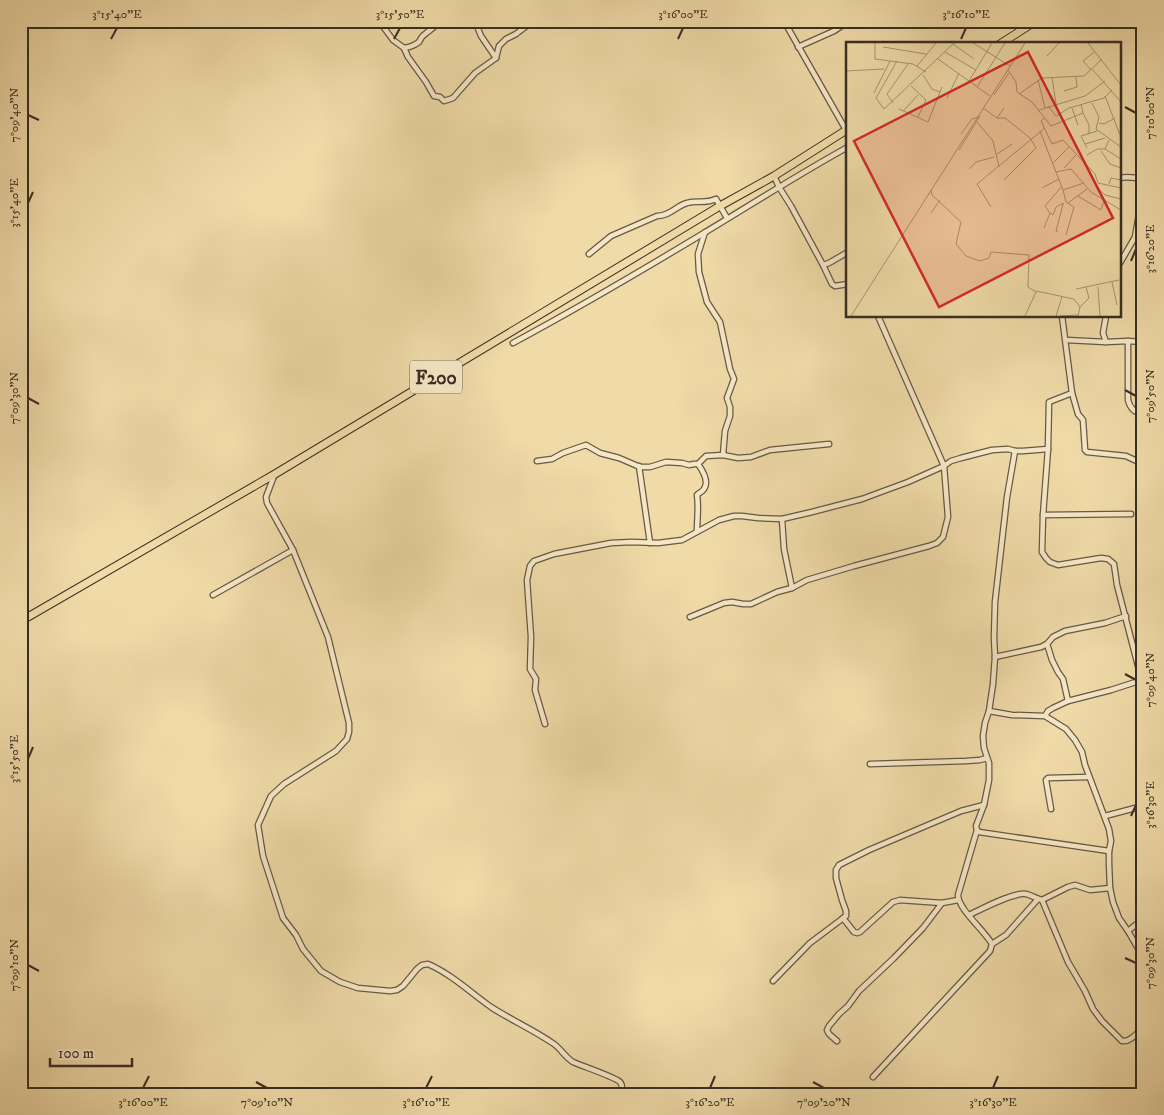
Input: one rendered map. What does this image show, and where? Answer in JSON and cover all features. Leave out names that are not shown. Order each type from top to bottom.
[{"type":"main road","points":[[1007,42],[1027,23],[1036,21]]},
{"type":"main road","name":"F200","points":[[21,622],[274,474],[720,206],[774,176],[846,131]]},
{"type":"street","points":[[379,21],[393,40],[404,48],[434,96],[440,97],[444,101],[453,98],[475,73],[496,58],[499,46],[506,39],[533,21]]},
{"type":"street","points":[[404,48],[418,42],[439,21]]},
{"type":"street","points":[[470,21],[470,24],[477,26],[481,36],[496,58]]},
{"type":"street","points":[[784,21],[846,128]]},
{"type":"street","points":[[798,47],[834,31],[849,21]]},
{"type":"street","points":[[513,343],[582,305],[846,148]]},
{"type":"street","points":[[774,176],[832,284],[835,286],[846,284]]},
{"type":"street","points":[[1122,178],[1143,177]]},
{"type":"street","points":[[589,254],[612,236],[657,216],[664,216],[687,203],[710,202],[716,199],[727,218]]},
{"type":"street","points":[[1122,260],[1135,237],[1139,214],[1143,208]]},
{"type":"street","points":[[705,232],[698,254],[699,272],[707,302],[720,322],[730,369],[734,378],[727,398],[730,416],[725,431],[723,455]]},
{"type":"street","points":[[823,265],[846,253]]},
{"type":"street","points":[[690,617],[724,603],[751,604],[807,580],[937,543],[943,537],[948,517],[944,466],[879,318]]},
{"type":"street","points":[[1062,318],[1072,393],[1078,414],[1084,420],[1085,450],[1087,452],[1126,456],[1143,464]]},
{"type":"street","points":[[1106,318],[1104,333],[1106,342]]},
{"type":"street","points":[[1066,340],[1143,342]]},
{"type":"street","points":[[1128,341],[1128,400],[1133,410],[1143,414]]},
{"type":"street","points":[[1072,393],[1049,402],[1042,552],[1050,562],[1058,565],[1101,558],[1108,559],[1114,564],[1117,585],[1143,685]]},
{"type":"street","points":[[537,461],[552,459],[586,445],[600,452],[650,468],[666,462],[689,465],[698,464],[706,456],[723,455],[752,458],[770,450],[829,444]]},
{"type":"street","points":[[545,724],[535,690],[536,679],[530,669],[531,637],[527,580],[530,566],[534,561],[554,554],[597,545],[622,542],[650,543],[682,540],[719,520],[734,516],[782,519],[862,499],[908,482],[951,461],[992,450],[1048,449]]},
{"type":"street","points":[[992,944],[958,900],[977,830],[976,826],[987,792],[990,768],[984,748],[984,723],[989,711],[993,684],[996,587],[1012,460],[1015,451]]},
{"type":"street","points":[[697,531],[697,495],[704,490],[706,482],[698,464]]},
{"type":"street","points":[[639,466],[650,543]]},
{"type":"street","points":[[274,474],[266,498],[267,503],[293,550],[328,637],[350,723],[348,739],[336,751],[284,784],[271,796],[258,825],[263,856],[283,918],[296,935],[303,949],[321,971],[340,982],[358,988],[397,990],[418,968],[428,964],[493,1008],[544,1037],[573,1062],[621,1082],[621,1094]]},
{"type":"street","points":[[1043,515],[1131,514]]},
{"type":"street","points":[[782,519],[784,549],[792,588]]},
{"type":"street","points":[[214,595],[293,550]]},
{"type":"street","points":[[995,657],[1041,647],[1047,644],[1052,637],[1065,631],[1105,623],[1126,616]]},
{"type":"street","points":[[1047,644],[1052,660],[1063,679],[1068,701]]},
{"type":"street","points":[[1045,716],[1048,711],[1068,701],[1142,680]]},
{"type":"street","points":[[989,711],[1012,715],[1045,716],[1066,730],[1075,740],[1082,752],[1089,777],[1110,829],[1111,841],[1108,851],[1110,888],[1113,902],[1119,918],[1143,957]]},
{"type":"street","points":[[870,764],[966,761],[987,758]]},
{"type":"street","points":[[1051,809],[1045,782],[1048,778],[1089,777]]},
{"type":"street","points":[[773,981],[810,943],[846,916],[836,878],[836,870],[839,865],[961,812],[984,806]]},
{"type":"street","points":[[1105,816],[1143,806]]},
{"type":"street","points":[[977,830],[1108,851]]},
{"type":"street","points":[[873,1077],[982,960],[990,951],[992,944],[1006,935],[1040,900],[1068,887],[1075,886],[1090,890],[1110,888]]},
{"type":"street","points":[[969,915],[1018,894],[1026,894],[1040,900],[1068,962],[1102,1021],[1122,1041],[1131,1039],[1143,1027]]},
{"type":"street","points":[[843,918],[857,934],[893,902],[900,900],[942,903],[958,900]]},
{"type":"street","points":[[837,1040],[829,1034],[828,1026],[848,1006],[859,991],[923,928],[942,903]]},
{"type":"street","points":[[1128,931],[1143,919]]}]
